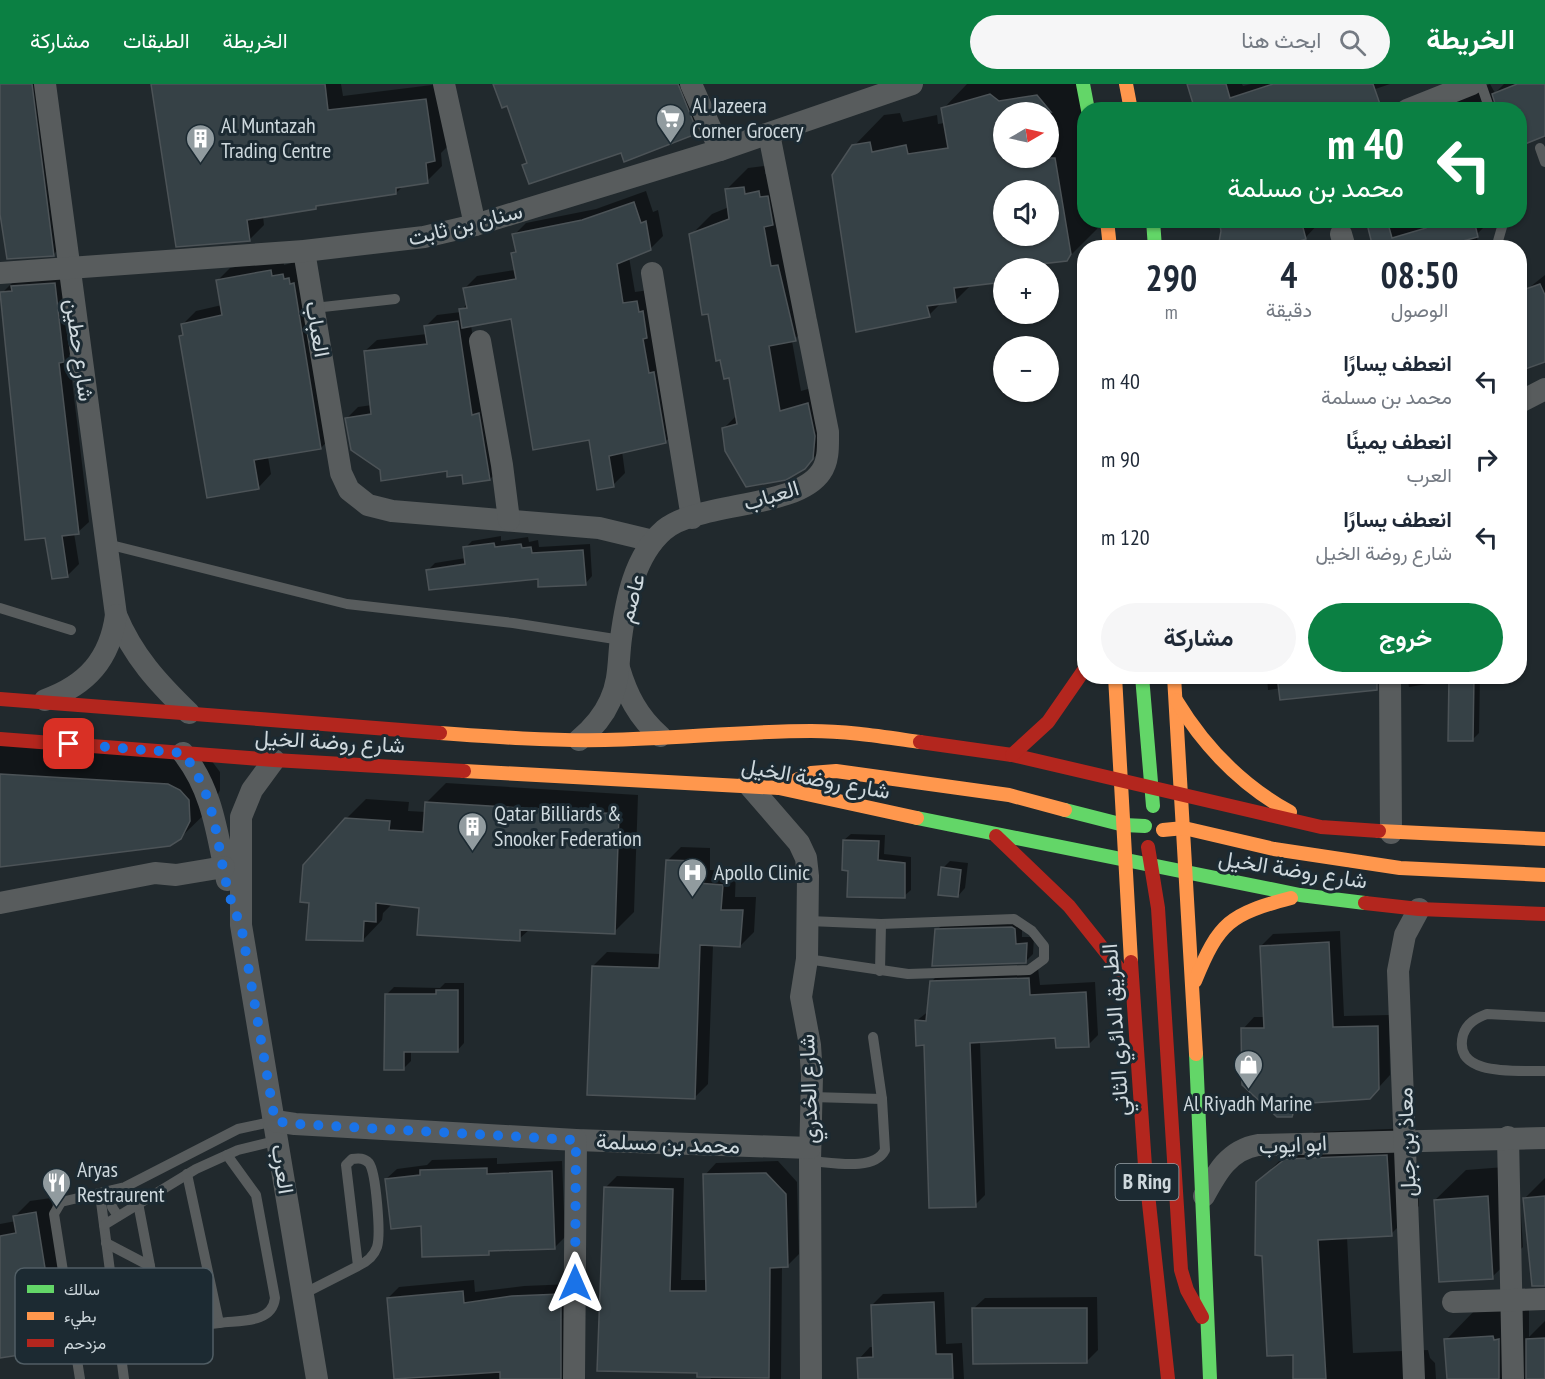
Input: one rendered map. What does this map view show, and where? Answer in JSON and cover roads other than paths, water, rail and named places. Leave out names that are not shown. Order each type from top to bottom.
[{"type":"main road","points":[[1083,84],[1086,102]]},
{"type":"main road","points":[[1126,84],[1129,102]]},
{"type":"main road","points":[[1012,755],[1048,722],[1077,680]]},
{"type":"main road","name":"الطريق الدائري الثاني","points":[[1116,684],[1132,985],[1145,1166],[1168,1379]]},
{"type":"main road","points":[[1143,684],[1155,824],[1153,867],[1181,1270],[1196,1309],[1208,1326]]},
{"type":"main road","name":"B Ring","points":[[1174,684],[1204,1197],[1210,1379]]},
{"type":"main road","name":"شارع روضة الخيل","points":[[0,699],[494,738],[579,740],[813,731],[914,739],[1012,755],[1321,827],[1391,833],[1545,839]]},
{"type":"main road","points":[[1175,699],[1202,740],[1236,776],[1276,805],[1321,827]]},
{"type":"main road","name":"شارع روضة الخيل","points":[[0,739],[274,760],[748,784],[778,788],[995,835],[1300,895],[1419,909],[1545,914]]},
{"type":"main road","points":[[778,788],[806,775],[836,771],[1009,795],[1124,825],[1155,824],[1184,828],[1274,849],[1388,867],[1545,874]]},
{"type":"main road","points":[[1122,781],[1155,824],[1168,851],[1185,872]]},
{"type":"main road","points":[[1125,861],[1182,795]]},
{"type":"main road","points":[[995,835],[1038,872],[1077,913],[1132,985]]},
{"type":"main road","points":[[1192,992],[1209,945],[1223,925],[1254,906],[1300,895]]},
{"type":"street","name":"شارع حطين","points":[[40,702],[78,685],[93,672],[114,636],[117,615],[45,84]]},
{"type":"street","points":[[444,84],[475,225]]},
{"type":"street","points":[[692,84],[720,150]]},
{"type":"street","name":"سنان بن ثابت","points":[[0,273],[388,243],[475,225],[720,150],[912,84]]},
{"type":"street","points":[[1427,102],[1472,84]]},
{"type":"street","name":"العباب","points":[[692,518],[784,494],[809,483],[821,472],[827,456],[828,432],[769,134]]},
{"type":"street","name":"العباب","points":[[304,251],[337,458],[349,490],[369,505],[392,511],[600,528],[653,541]]},
{"type":"street","points":[[652,273],[692,518]]},
{"type":"street","points":[[480,341],[502,465],[509,520]]},
{"type":"street","points":[[1527,398],[1545,389]]},
{"type":"street","name":"عاصم","points":[[579,740],[602,716],[610,701],[620,668],[621,640],[631,582],[653,541],[666,528],[692,518]]},
{"type":"street","name":"شارع حطين","points":[[117,615],[139,661],[189,713]]},
{"type":"street","name":"عاصم","points":[[620,668],[634,707],[646,724],[660,736]]},
{"type":"street","points":[[1390,684],[1391,833]]},
{"type":"street","name":"العرب","points":[[183,753],[195,768],[207,793],[234,908],[241,925]]},
{"type":"street","name":"العرب","points":[[274,760],[252,790],[241,817],[241,925],[317,1379]]},
{"type":"street","name":"شارع الخدري","points":[[748,784],[782,823],[802,851],[808,876],[807,959],[801,997],[810,1045],[812,1098],[810,1155],[812,1379]]},
{"type":"street","points":[[0,903],[155,873],[174,865],[223,862]]},
{"type":"street","name":"معاذ بن جبل","points":[[1414,1379],[1407,1140],[1398,971],[1405,935],[1419,909]]},
{"type":"street","name":"محمد بن مسلمة","points":[[277,1130],[295,1124],[810,1155]]},
{"type":"street","points":[[1508,1137],[1513,1379]]},
{"type":"street","name":"ابو ايوب","points":[[1204,1197],[1218,1171],[1238,1151],[1246,1147],[1407,1140],[1545,1138]]},
{"type":"street","points":[[574,1379],[576,1140]]},
{"type":"street","points":[[1454,1302],[1545,1299]]},
{"type":"lane","points":[[1481,84],[1487,102]]},
{"type":"lane","points":[[1540,148],[1545,162]]},
{"type":"lane","points":[[314,308],[394,299]]},
{"type":"lane","points":[[107,544],[347,604],[513,623],[621,640]]},
{"type":"lane","points":[[0,608],[71,630]]},
{"type":"lane","points":[[807,959],[908,974],[1029,970],[1044,959],[1046,954],[1044,946],[1032,931],[1014,919],[881,924],[809,921]]},
{"type":"lane","points":[[880,971],[881,924]]},
{"type":"lane","points":[[1545,1017],[1487,1014],[1479,1017],[1467,1027],[1462,1042],[1468,1059],[1482,1069],[1545,1071]]},
{"type":"lane","points":[[810,1155],[870,1162],[878,1159],[885,1150],[882,1099],[873,1037]]},
{"type":"lane","points":[[812,1098],[882,1099]]},
{"type":"lane","points":[[63,1268],[54,1214],[61,1202],[100,1194],[135,1183],[238,1129],[277,1130]]},
{"type":"lane","points":[[104,1225],[187,1174],[277,1130]]},
{"type":"lane","points":[[213,1324],[262,1318],[274,1307],[275,1298],[256,1195],[227,1155]]},
{"type":"lane","points":[[303,1294],[358,1266],[374,1253],[379,1235],[373,1173],[367,1161],[361,1158],[352,1159],[346,1164],[358,1266]]},
{"type":"lane","points":[[187,1174],[207,1268]]},
{"type":"lane","points":[[114,1190],[112,1207],[118,1216]]},
{"type":"lane","points":[[100,1194],[109,1268]]},
{"type":"lane","points":[[138,1203],[150,1266]]},
{"type":"lane","points":[[106,1243],[150,1266]]},
{"type":"lane","points":[[213,1295],[219,1323]]},
{"type":"lane","points":[[78,1364],[80,1379]]},
{"type":"lane","points":[[122,1364],[124,1379]]},
{"type":"place","name":"Al Jazeera Corner Grocery","points":[[671,144]]},
{"type":"place","name":"Al Muntazah Trading Centre","points":[[200,164]]},
{"type":"place","name":"Qatar Billiards & Snooker Federation","points":[[473,852]]},
{"type":"place","name":"Apollo Clinic","points":[[693,898]]},
{"type":"place","name":"Al Riyadh Marine","points":[[1248,1090]]},
{"type":"place","name":"Aryas Restraurent","points":[[56,1208]]}]
